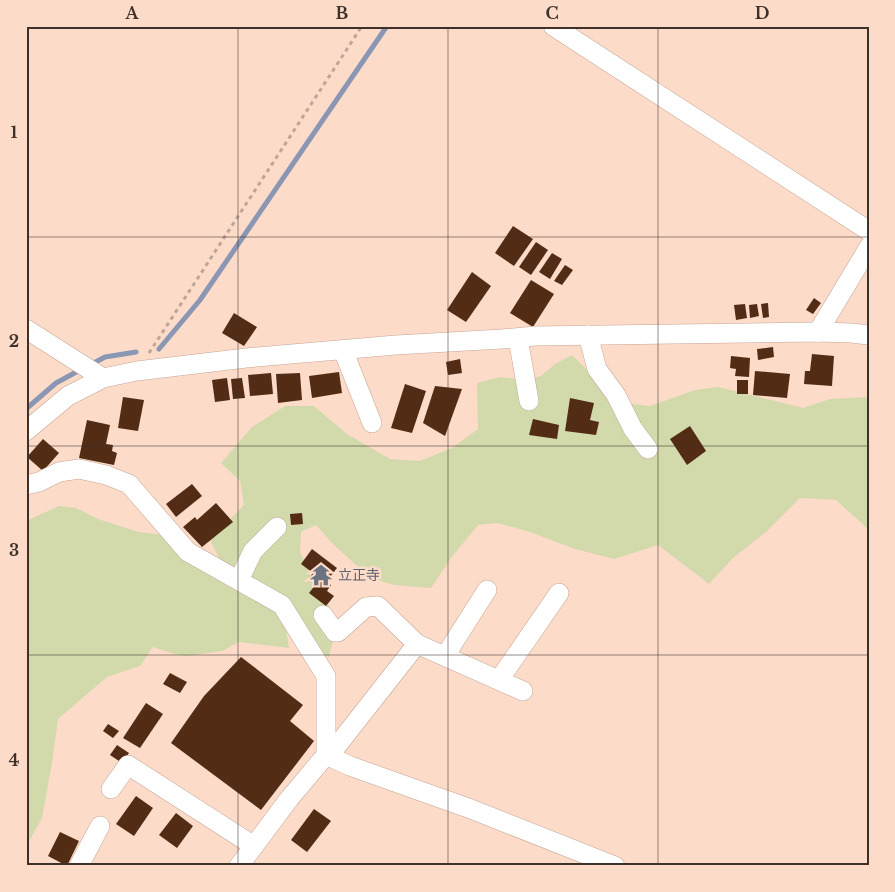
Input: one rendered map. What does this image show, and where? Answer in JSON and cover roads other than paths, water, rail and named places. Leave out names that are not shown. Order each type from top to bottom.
[{"type":"street","points":[[553,26],[869,231]]},
{"type":"street","points":[[818,332],[869,247]]},
{"type":"street","points":[[26,329],[99,376]]},
{"type":"street","points":[[26,430],[68,396],[99,376],[246,358],[396,345],[535,336],[818,332],[869,335]]},
{"type":"street","points":[[588,335],[597,369],[616,395],[633,430],[648,449]]},
{"type":"street","points":[[518,338],[529,401]]},
{"type":"street","points":[[343,350],[372,423]]},
{"type":"street","points":[[26,486],[59,472],[79,469],[106,475],[129,484],[188,552],[282,605],[326,676],[327,756]]},
{"type":"street","points":[[239,580],[253,551],[277,528]]},
{"type":"street","points":[[445,656],[487,590]]},
{"type":"street","points":[[499,680],[559,592]]},
{"type":"street","points":[[323,615],[335,632],[338,632],[366,607],[378,606],[417,644],[523,691]]},
{"type":"street","points":[[239,866],[289,799],[327,756],[417,644]]},
{"type":"street","points":[[327,756],[615,866]]},
{"type":"street","points":[[112,789],[128,765],[254,846]]},
{"type":"street","points":[[79,866],[100,826]]},
{"type":"waterway","points":[[159,349],[200,300],[387,26]]},
{"type":"waterway","points":[[90,365],[105,357],[136,352]]},
{"type":"waterway","points":[[26,409],[56,383],[80,370]]},
{"type":"place","name":"立正寺","points":[[321,575]]}]
